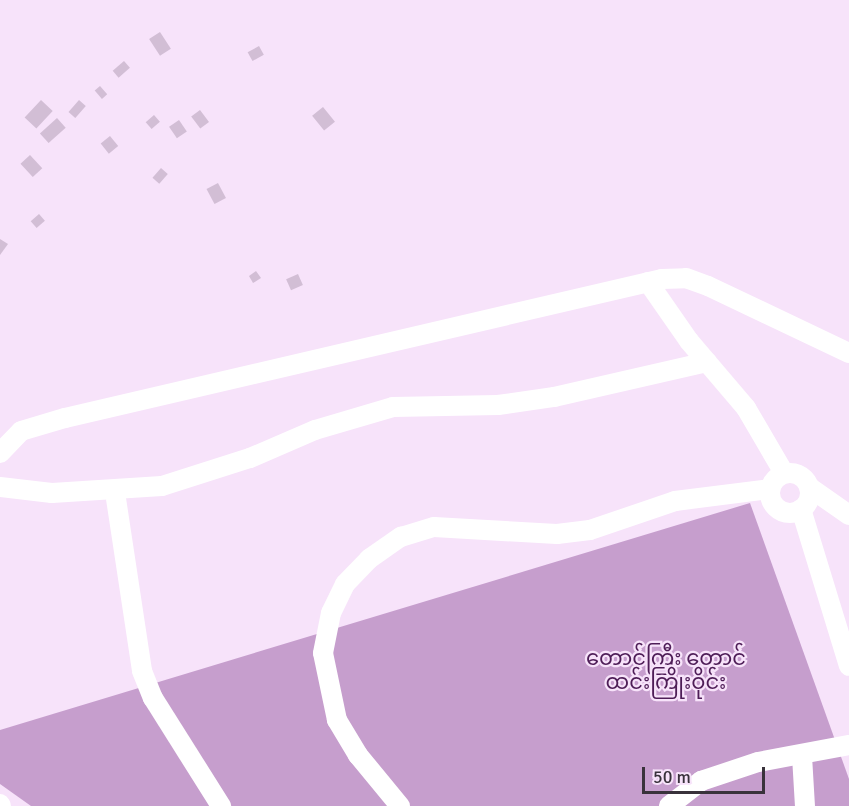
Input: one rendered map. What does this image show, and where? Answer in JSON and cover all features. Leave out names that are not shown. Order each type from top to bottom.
[{"type":"street","points":[[0,453],[21,431],[65,418],[648,282],[686,278],[708,286],[849,353]]},
{"type":"street","points":[[648,282],[707,362],[746,408],[784,473]]},
{"type":"street","points":[[0,488],[52,493],[115,492],[162,486],[200,475],[315,430],[393,407],[498,405],[554,397],[707,362]]},
{"type":"street","points":[[809,487],[809,500],[801,509],[789,513],[777,508],[770,498],[770,489],[774,480],[784,473],[796,474],[809,487],[849,515]]},
{"type":"street","points":[[400,806],[358,755],[337,720],[323,653],[336,603],[345,584],[369,559],[401,537],[434,527],[556,534],[590,530],[675,501],[770,489]]},
{"type":"street","points":[[115,492],[142,671],[153,698],[221,806]]},
{"type":"street","points":[[801,509],[849,666]]},
{"type":"street","points":[[669,806],[701,781],[758,762],[802,756],[849,745]]},
{"type":"street","points":[[802,756],[805,806]]},
{"type":"green space","name":"တောင်ကြီး တောင် ထင်းကြိုးဝိုင်း","points":[[750,503],[849,779],[849,806],[31,806],[0,784],[0,730]]},
{"type":"building","points":[[160,32],[171,49],[160,56],[149,39]]},
{"type":"building","points":[[259,46],[264,55],[252,61],[248,52]]},
{"type":"building","points":[[124,61],[130,68],[119,78],[113,71]]},
{"type":"building","points":[[100,86],[107,94],[102,99],[95,91]]},
{"type":"building","points":[[41,100],[53,111],[36,128],[25,118]]},
{"type":"building","points":[[79,100],[86,106],[75,118],[69,112]]},
{"type":"building","points":[[323,107],[335,122],[324,131],[312,116]]},
{"type":"building","points":[[200,110],[209,122],[200,129],[191,117]]},
{"type":"building","points":[[154,115],[160,122],[152,129],[146,122]]},
{"type":"building","points":[[57,118],[66,128],[49,143],[40,133]]},
{"type":"building","points":[[179,120],[187,132],[177,138],[169,127]]},
{"type":"building","points":[[110,136],[118,146],[109,154],[101,144]]},
{"type":"building","points":[[30,155],[42,168],[33,177],[20,164]]},
{"type":"building","points":[[161,168],[168,174],[159,184],[152,178]]},
{"type":"building","points":[[218,183],[226,198],[215,204],[207,189]]},
{"type":"building","points":[[39,214],[45,221],[37,228],[31,221]]},
{"type":"building","points":[[0,239],[8,244],[0,255]]},
{"type":"building","points":[[256,271],[261,278],[253,283],[249,276]]},
{"type":"building","points":[[298,274],[303,285],[291,290],[286,279]]}]
